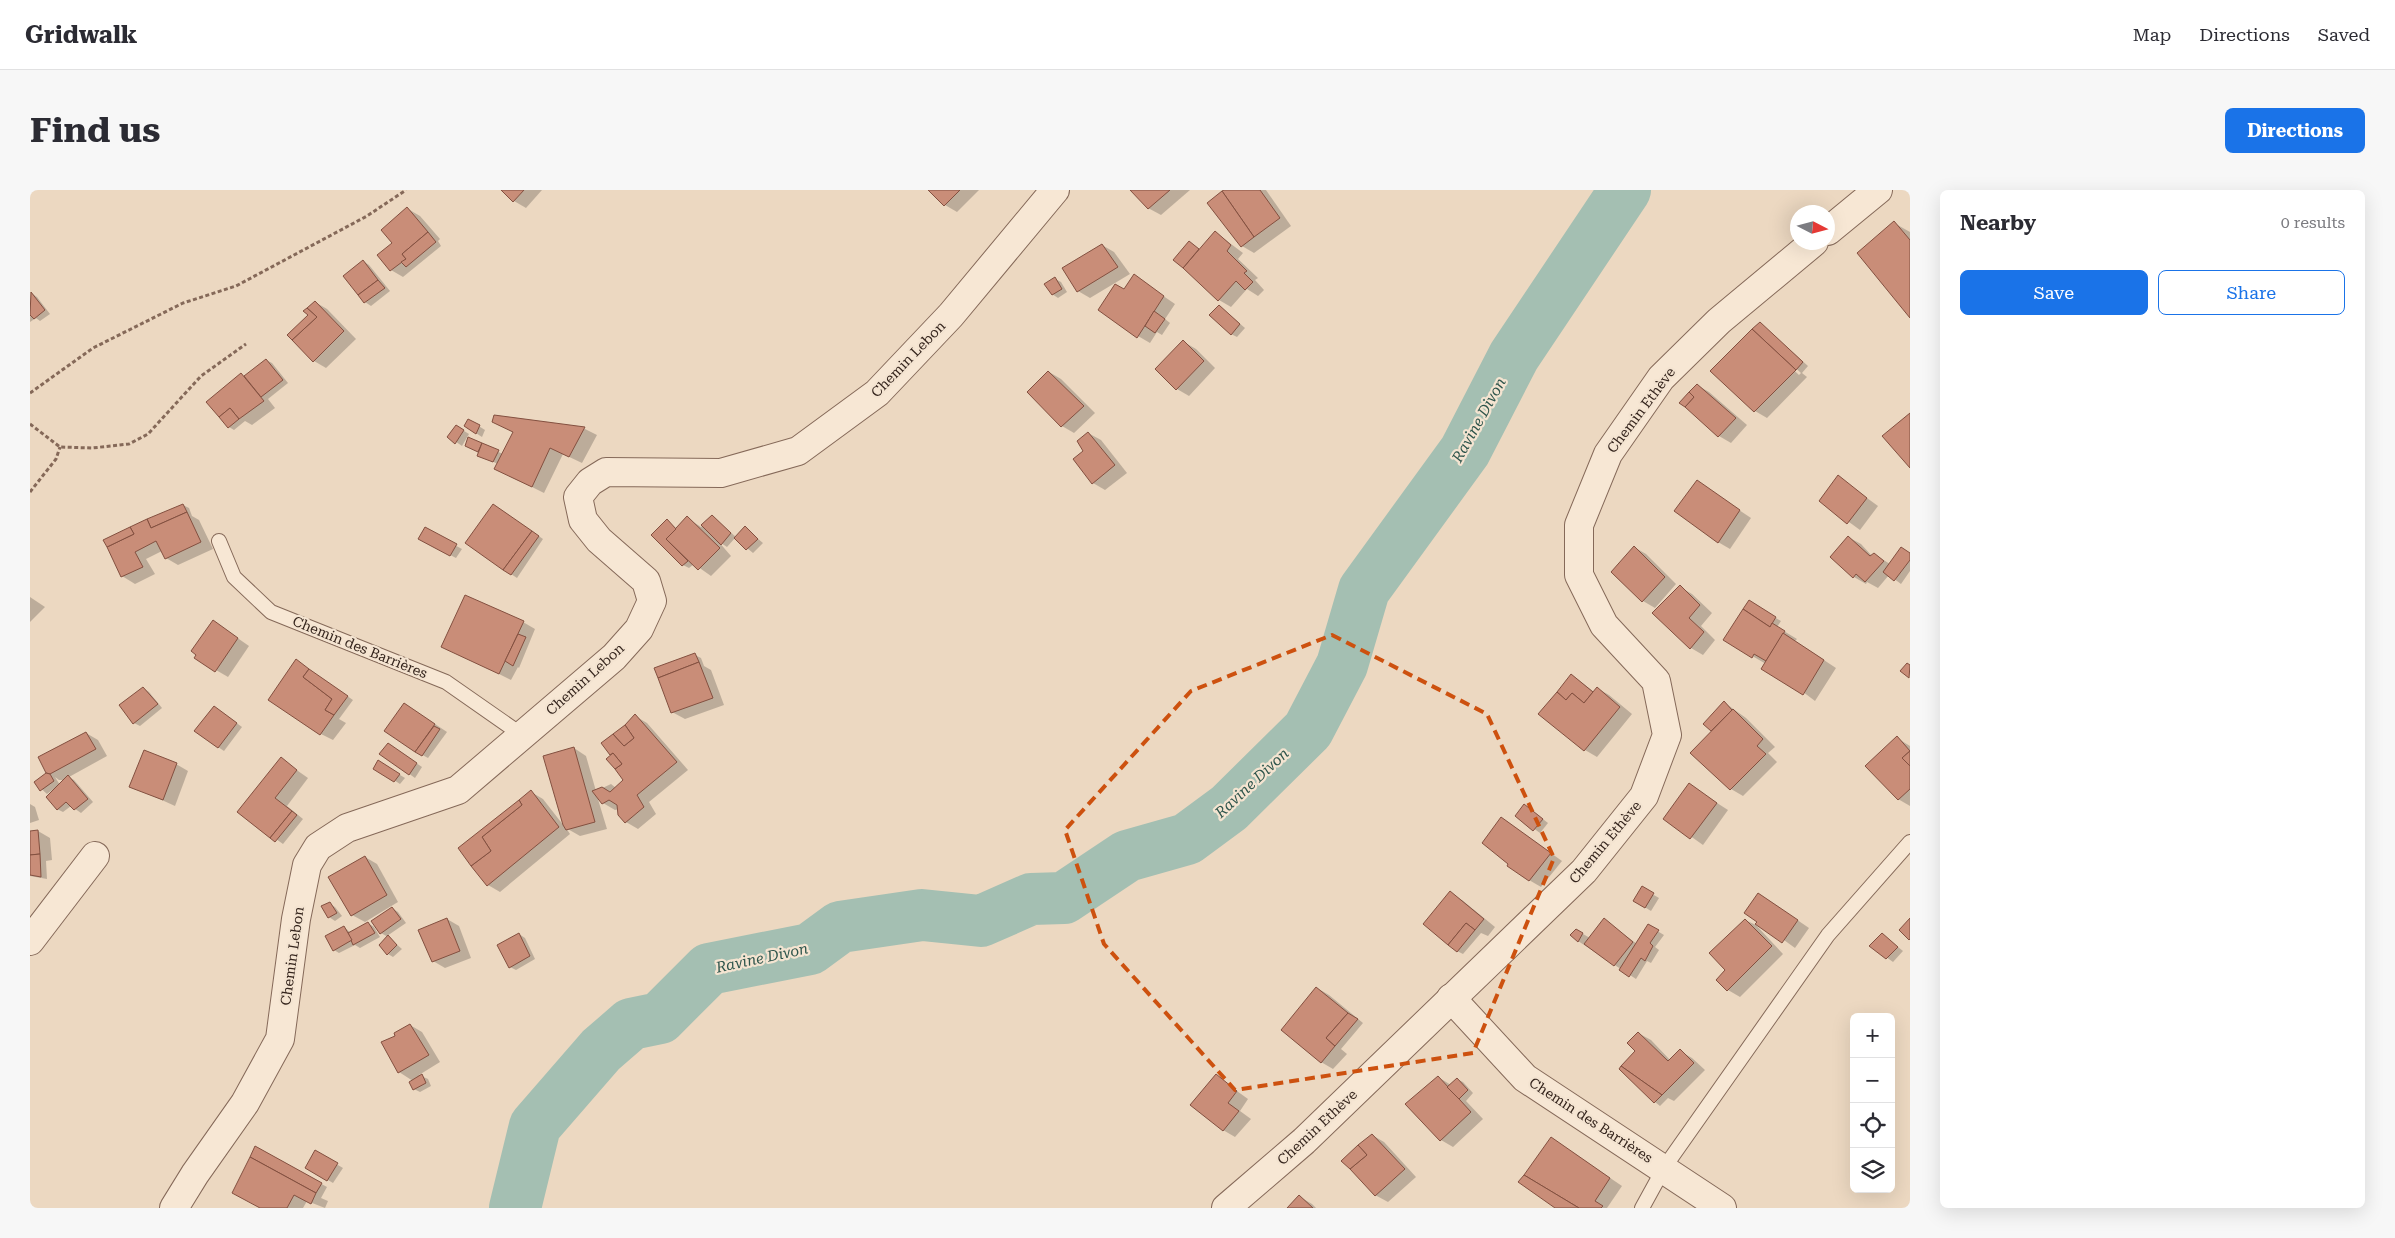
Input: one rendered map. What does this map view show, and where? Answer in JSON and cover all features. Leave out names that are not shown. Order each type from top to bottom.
[{"type":"street","name":"Chemin Lebon","points":[[174,1208],[195,1174],[245,1103],[280,1039],[296,919],[307,864],[318,847],[347,828],[397,809],[458,790],[614,656],[639,629],[652,601],[646,581],[599,540],[583,520],[578,497],[590,482],[606,472],[721,473],[798,452],[877,393],[951,315],[1055,190]]},
{"type":"street","points":[[1835,225],[1878,190]]},
{"type":"street","name":"Chemin Ethève","points":[[1226,1208],[1304,1141],[1584,872],[1644,796],[1667,735],[1656,681],[1604,625],[1579,576],[1579,525],[1608,454],[1661,378],[1719,321],[1804,250]]},
{"type":"street","points":[[30,941],[95,856]]},
{"type":"street","name":"Chemin des Barrières","points":[[1451,998],[1526,1078],[1722,1208]]},
{"type":"lane","name":"Chemin des Barrières","points":[[219,541],[234,577],[271,612],[446,682],[522,735]]},
{"type":"lane","points":[[1642,1208],[1664,1168],[1828,936],[1910,842]]},
{"type":"path","points":[[30,393],[94,348],[183,303],[236,286],[367,216],[406,190]]},
{"type":"path","points":[[30,424],[60,447],[92,448],[128,444],[148,434],[201,376],[246,344]]},
{"type":"path","points":[[30,492],[56,459],[60,447]]},
{"type":"highlighted area","points":[[1332,635],[1487,714],[1554,858],[1473,1053],[1235,1090],[1104,944],[1065,830],[1191,691]]},
{"type":"building","points":[[501,190],[524,190],[513,202]]},
{"type":"building","points":[[928,190],[960,190],[944,206]]},
{"type":"building","points":[[1130,190],[1170,190],[1148,209]]},
{"type":"building","points":[[1260,190],[1280,218],[1254,237],[1222,191]]},
{"type":"building","points":[[1222,191],[1254,237],[1241,247],[1207,203]]},
{"type":"building","points":[[407,207],[428,232],[402,254],[406,259],[390,271],[377,255],[392,243],[381,230]]},
{"type":"building","points":[[1894,221],[1910,240],[1910,318],[1857,253]]},
{"type":"building","points":[[1215,231],[1231,245],[1227,251],[1247,271],[1244,273],[1253,282],[1245,290],[1236,281],[1218,301],[1183,268]]},
{"type":"building","points":[[428,232],[436,242],[406,267],[401,262],[406,259],[402,254]]},
{"type":"building","points":[[1189,241],[1199,249],[1183,268],[1173,260]]},
{"type":"building","points":[[1102,244],[1118,267],[1077,292],[1062,268]]},
{"type":"building","points":[[363,260],[378,280],[358,295],[343,276]]},
{"type":"building","points":[[1134,274],[1164,296],[1137,338],[1098,310],[1115,284],[1124,289]]},
{"type":"building","points":[[1055,277],[1062,289],[1052,295],[1044,284]]},
{"type":"building","points":[[378,280],[385,288],[364,303],[358,295]]},
{"type":"building","points":[[31,292],[45,310],[34,319],[30,315]]},
{"type":"building","points":[[315,301],[344,331],[313,362],[292,340],[317,317],[307,308]]},
{"type":"building","points":[[1219,305],[1240,324],[1231,335],[1209,315]]},
{"type":"building","points":[[307,308],[317,317],[292,340],[287,335],[308,315],[303,311]]},
{"type":"building","points":[[1154,311],[1165,319],[1155,333],[1145,326]]},
{"type":"building","points":[[1760,322],[1803,362],[1796,370],[1752,329]]},
{"type":"building","points":[[1752,329],[1796,370],[1754,412],[1710,371]]},
{"type":"building","points":[[1183,340],[1204,361],[1176,390],[1155,369]]},
{"type":"building","points":[[266,359],[283,380],[261,397],[244,376]]},
{"type":"building","points":[[1048,371],[1084,406],[1061,427],[1027,392]]},
{"type":"building","points":[[241,373],[264,401],[239,419],[230,408],[219,417],[206,402]]},
{"type":"building","points":[[1697,384],[1736,418],[1718,437],[1685,407],[1694,397],[1689,392]]},
{"type":"building","points":[[1689,392],[1694,397],[1685,407],[1679,403]]},
{"type":"building","points":[[230,408],[239,419],[228,428],[219,417]]},
{"type":"building","points":[[1910,413],[1910,468],[1882,436]]},
{"type":"building","points":[[494,415],[585,427],[569,457],[550,448],[532,487],[494,469],[513,432],[492,422]]},
{"type":"building","points":[[468,419],[480,425],[476,434],[464,426]]},
{"type":"building","points":[[456,425],[464,430],[455,444],[447,437]]},
{"type":"building","points":[[1088,432],[1115,465],[1092,484],[1073,459],[1083,451],[1077,441]]},
{"type":"building","points":[[468,437],[482,443],[478,452],[465,446]]},
{"type":"building","points":[[482,443],[499,450],[493,462],[477,456]]},
{"type":"building","points":[[1838,475],[1867,498],[1847,524],[1819,501]]},
{"type":"building","points":[[1697,480],[1740,510],[1718,543],[1674,511]]},
{"type":"building","points":[[183,504],[187,512],[151,528],[147,519]]},
{"type":"building","points":[[493,504],[532,531],[503,570],[465,543]]},
{"type":"building","points":[[187,512],[201,542],[165,559],[156,541],[135,552],[143,567],[121,577],[107,547],[134,534],[130,527],[147,519],[151,528]]},
{"type":"building","points":[[712,515],[731,533],[721,545],[701,525]]},
{"type":"building","points":[[687,516],[720,548],[698,570],[666,539]]},
{"type":"building","points":[[667,519],[676,529],[666,539],[688,561],[682,566],[651,535]]},
{"type":"building","points":[[745,526],[758,539],[746,550],[734,538]]},
{"type":"building","points":[[130,527],[134,534],[107,547],[103,540]]},
{"type":"building","points":[[425,527],[457,544],[450,556],[418,539]]},
{"type":"building","points":[[532,531],[539,536],[511,575],[503,570]]},
{"type":"building","points":[[1848,536],[1870,556],[1874,553],[1884,561],[1865,582],[1856,574],[1853,578],[1830,557]]},
{"type":"building","points":[[1634,546],[1665,577],[1642,602],[1611,572]]},
{"type":"building","points":[[1901,547],[1910,553],[1910,560],[1894,581],[1883,572]]},
{"type":"building","points":[[1680,585],[1700,605],[1689,618],[1704,632],[1690,649],[1652,613]]},
{"type":"building","points":[[465,595],[524,621],[499,674],[441,647]]},
{"type":"building","points":[[1749,600],[1776,617],[1770,627],[1743,609]]},
{"type":"building","points":[[1743,609],[1770,627],[1772,623],[1785,631],[1766,661],[1754,654],[1752,658],[1723,640]]},
{"type":"building","points":[[213,620],[238,638],[215,672],[194,658],[196,655],[191,651]]},
{"type":"building","points":[[1783,633],[1824,660],[1803,695],[1761,669]]},
{"type":"building","points":[[518,634],[526,637],[513,666],[505,661]]},
{"type":"building","points":[[695,653],[699,662],[658,678],[654,668]]},
{"type":"building","points":[[296,659],[309,669],[303,677],[332,699],[325,710],[334,715],[320,735],[268,700]]},
{"type":"building","points":[[699,662],[713,698],[671,713],[658,678]]},
{"type":"building","points":[[1907,663],[1910,665],[1909,678],[1900,671]]},
{"type":"building","points":[[309,669],[348,696],[334,715],[325,710],[332,699],[303,677]]},
{"type":"building","points":[[1571,674],[1593,692],[1584,703],[1572,693],[1566,700],[1557,692]]},
{"type":"building","points":[[143,687],[158,704],[133,724],[119,705]]},
{"type":"building","points":[[1597,687],[1620,707],[1584,751],[1538,714],[1557,692],[1566,700],[1572,693],[1584,703]]},
{"type":"building","points":[[1724,701],[1732,710],[1711,731],[1703,724]]},
{"type":"building","points":[[404,703],[435,724],[415,752],[384,731]]},
{"type":"building","points":[[214,706],[237,723],[218,748],[194,731]]},
{"type":"building","points":[[1733,709],[1763,739],[1757,746],[1766,754],[1730,790],[1690,753]]},
{"type":"building","points":[[635,714],[677,762],[637,795],[644,807],[625,823],[618,815],[617,805],[609,800],[602,804],[592,791],[602,787],[610,792],[623,780],[615,769],[622,764],[613,753],[610,755],[601,743],[613,734],[624,746],[634,738],[625,725]]},
{"type":"building","points":[[625,725],[634,738],[624,746],[613,734]]},
{"type":"building","points":[[434,726],[440,729],[422,756],[415,752]]},
{"type":"building","points":[[86,732],[96,749],[50,774],[46,773],[38,757]]},
{"type":"building","points":[[1897,736],[1910,751],[1902,758],[1910,766],[1910,789],[1898,800],[1865,766]]},
{"type":"building","points":[[388,743],[417,763],[409,775],[379,754]]},
{"type":"building","points":[[574,747],[595,822],[566,830],[543,756]]},
{"type":"building","points":[[144,750],[177,763],[163,800],[129,787]]},
{"type":"building","points":[[1910,751],[1910,766],[1902,758]]},
{"type":"building","points":[[613,753],[622,764],[615,769],[606,759]]},
{"type":"building","points":[[281,757],[297,770],[275,798],[292,811],[270,838],[237,812]]},
{"type":"building","points":[[378,760],[400,774],[394,782],[373,769]]},
{"type":"building","points":[[46,773],[50,774],[54,781],[40,791],[34,782]]},
{"type":"building","points":[[68,775],[88,799],[74,810],[66,802],[57,810],[46,797]]},
{"type":"building","points":[[1689,783],[1717,803],[1690,839],[1663,819]]},
{"type":"building","points":[[531,790],[559,827],[487,886],[471,866],[491,851],[482,837],[522,805],[519,800]]},
{"type":"building","points":[[519,800],[522,805],[482,837],[491,851],[471,866],[458,848]]},
{"type":"building","points":[[1524,804],[1543,819],[1533,831],[1515,816]]},
{"type":"building","points":[[292,811],[297,815],[275,842],[270,838]]},
{"type":"building","points":[[1501,817],[1551,853],[1529,881],[1507,866],[1508,864],[1482,843]]},
{"type":"building","points":[[38,830],[40,854],[30,855],[30,831]]},
{"type":"building","points":[[40,854],[41,877],[30,875],[30,855]]},
{"type":"building","points":[[365,856],[387,895],[351,916],[328,877]]},
{"type":"building","points":[[1642,886],[1654,893],[1645,908],[1633,901]]},
{"type":"building","points":[[1450,891],[1484,919],[1475,930],[1466,923],[1448,945],[1423,924]]},
{"type":"building","points":[[1758,893],[1798,920],[1782,943],[1755,924],[1757,922],[1744,913]]},
{"type":"building","points":[[330,902],[337,913],[328,918],[321,906]]},
{"type":"building","points":[[392,907],[401,919],[380,934],[371,921]]},
{"type":"building","points":[[447,918],[460,951],[432,962],[418,930]]},
{"type":"building","points":[[1604,918],[1633,942],[1614,966],[1584,944]]},
{"type":"building","points":[[1910,918],[1910,939],[1909,940],[1899,930]]},
{"type":"building","points":[[1745,919],[1772,946],[1727,991],[1716,980],[1725,970],[1709,953]]},
{"type":"building","points":[[368,922],[375,933],[353,945],[348,933]]},
{"type":"building","points":[[1466,923],[1475,930],[1457,952],[1448,945]]},
{"type":"building","points":[[1648,924],[1659,930],[1650,943],[1653,946],[1645,961],[1641,958],[1629,977],[1619,970]]},
{"type":"building","points":[[344,926],[352,940],[333,951],[325,936]]},
{"type":"building","points":[[1576,929],[1583,933],[1578,942],[1570,935]]},
{"type":"building","points":[[519,933],[530,956],[509,968],[497,945]]},
{"type":"building","points":[[1882,933],[1898,947],[1886,959],[1869,946]]},
{"type":"building","points":[[388,935],[397,945],[387,955],[379,945]]},
{"type":"building","points":[[1316,987],[1348,1013],[1326,1038],[1335,1046],[1321,1063],[1281,1030]]},
{"type":"building","points":[[1348,1013],[1358,1019],[1335,1046],[1326,1038]]},
{"type":"building","points":[[410,1024],[429,1055],[398,1073],[381,1042],[395,1036],[394,1033]]},
{"type":"building","points":[[1638,1032],[1668,1061],[1680,1049],[1694,1063],[1662,1095],[1621,1066],[1635,1051],[1627,1043]]},
{"type":"building","points":[[1621,1066],[1662,1095],[1654,1103],[1619,1069]]},
{"type":"building","points":[[422,1074],[426,1083],[413,1090],[409,1082]]},
{"type":"building","points":[[1216,1074],[1237,1091],[1228,1103],[1239,1111],[1223,1131],[1190,1105]]},
{"type":"building","points":[[1438,1076],[1471,1112],[1440,1141],[1405,1104]]},
{"type":"building","points":[[1457,1078],[1468,1090],[1459,1099],[1447,1087]]},
{"type":"building","points":[[1372,1134],[1405,1169],[1375,1196],[1350,1169],[1367,1155],[1358,1145]]},
{"type":"building","points":[[1551,1137],[1610,1178],[1595,1201],[1603,1206],[1601,1208],[1579,1208],[1524,1175]]},
{"type":"building","points":[[1358,1145],[1367,1155],[1350,1169],[1341,1161]]},
{"type":"building","points":[[255,1146],[322,1183],[316,1193],[250,1157]]},
{"type":"building","points":[[315,1150],[338,1163],[327,1181],[305,1168]]},
{"type":"building","points":[[250,1157],[316,1193],[311,1204],[294,1195],[287,1208],[260,1208],[232,1193]]},
{"type":"building","points":[[1524,1175],[1579,1208],[1555,1208],[1518,1182]]},
{"type":"building","points":[[1299,1195],[1313,1208],[1287,1208]]},
{"type":"waterway","name":"Ravine Divon","points":[[515,1208],[535,1126],[601,1050],[631,1024],[660,1018],[709,969],[810,949],[840,927],[922,915],[981,921],[1031,899],[1064,898],[1127,856],[1187,839],[1229,808],[1308,730],[1342,665],[1364,590],[1465,451],[1514,356],[1625,190]]}]
